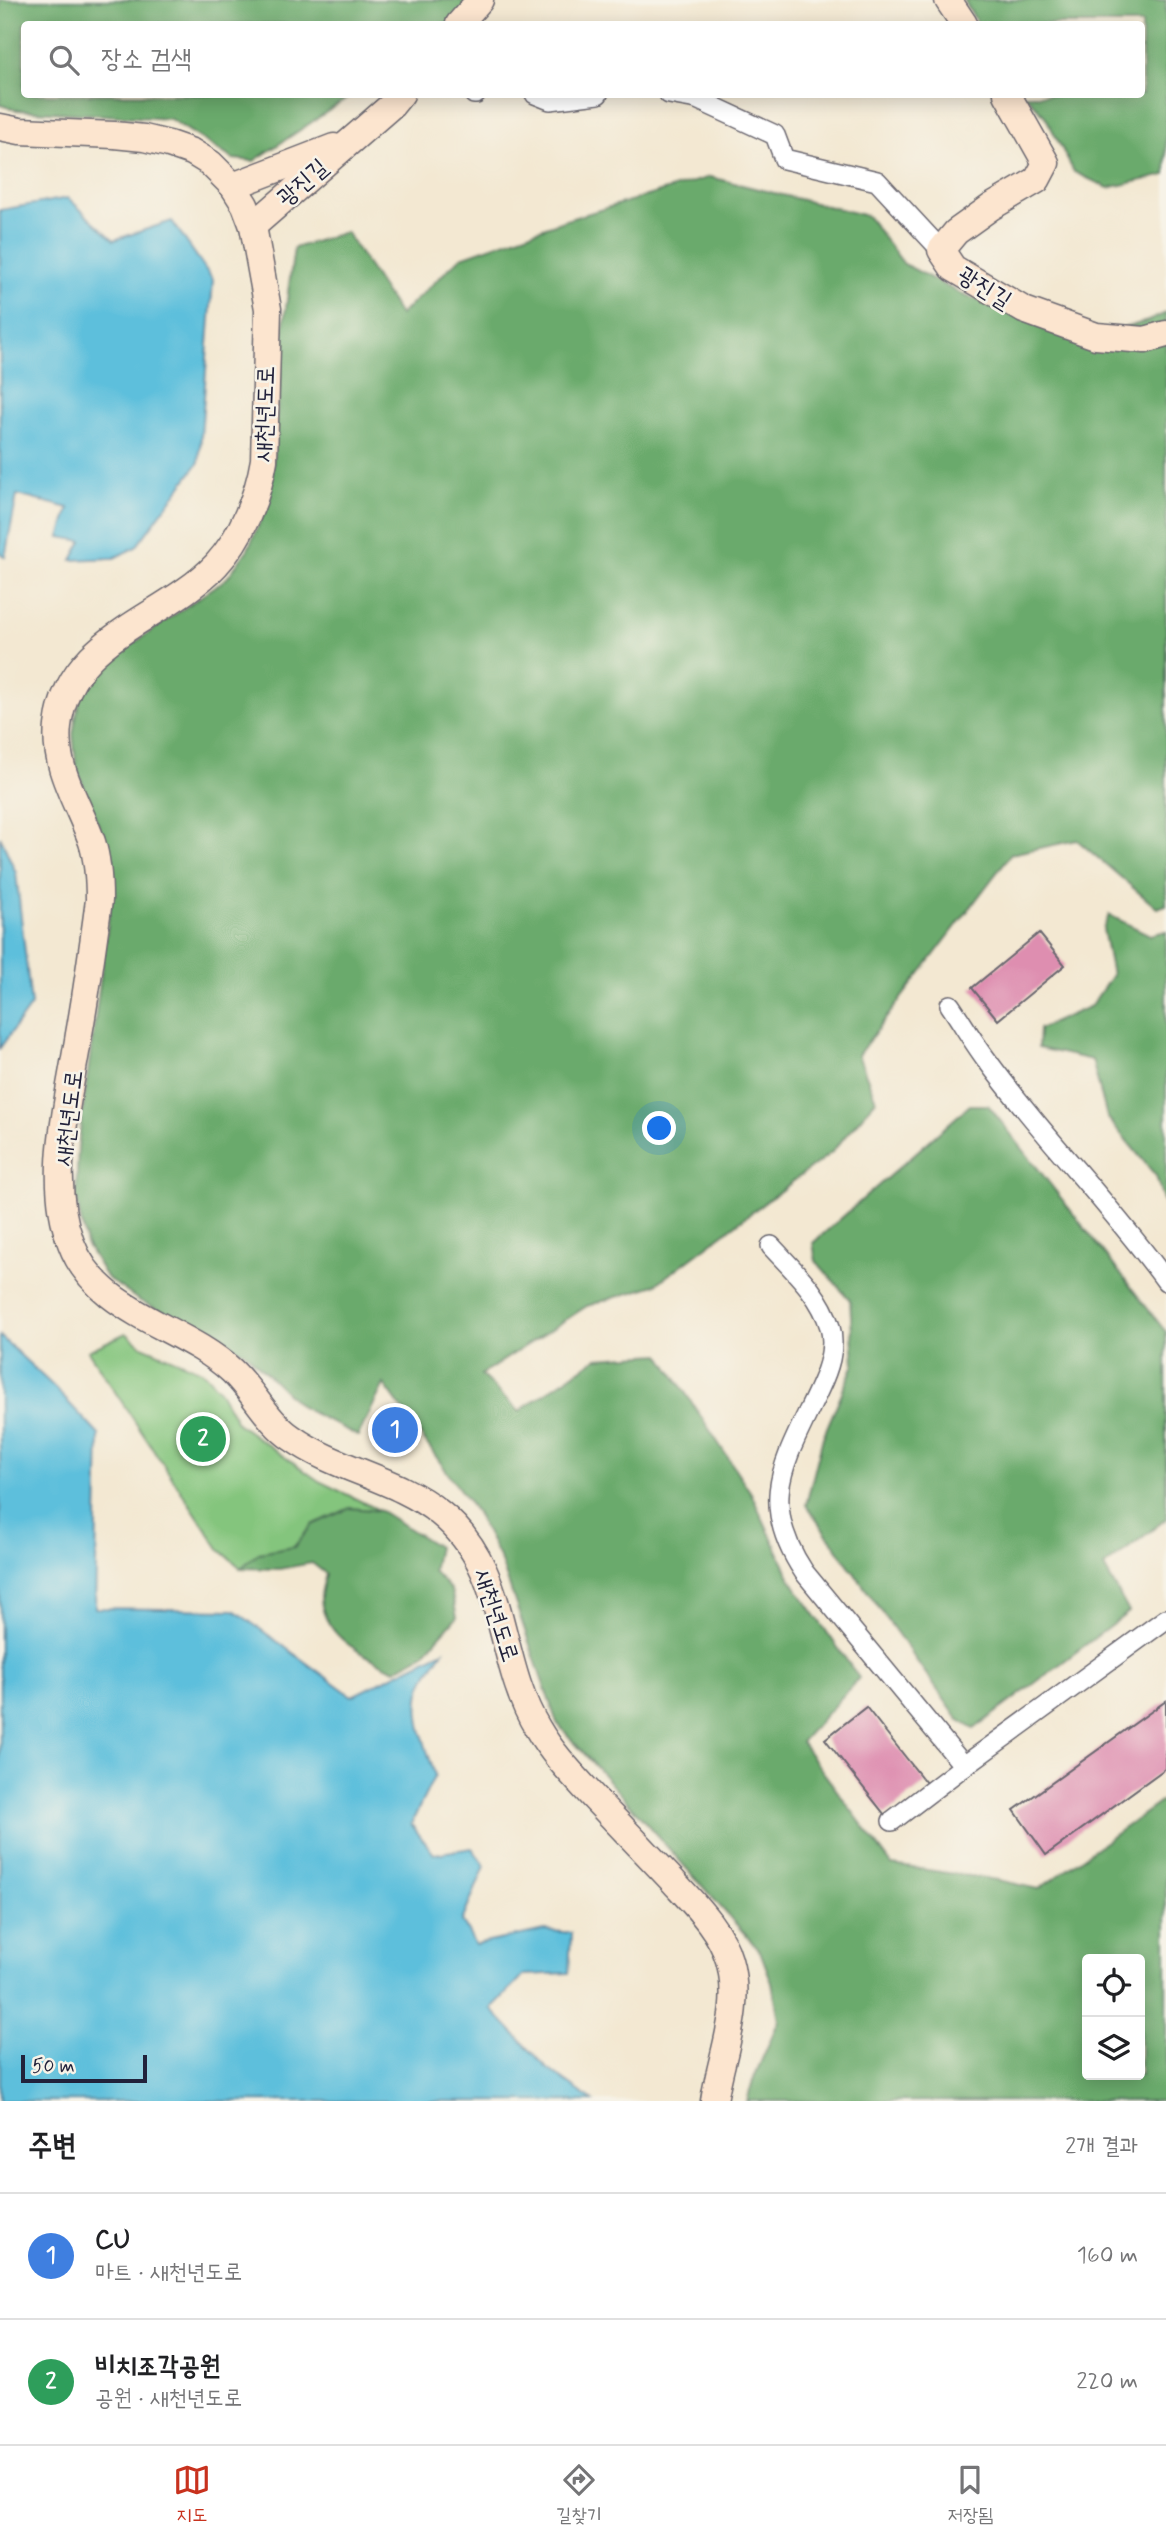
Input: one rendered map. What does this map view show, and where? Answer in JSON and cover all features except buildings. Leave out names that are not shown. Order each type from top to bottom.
[{"type":"street","points":[[462,21],[480,0]]},
{"type":"street","points":[[948,0],[962,21]]},
{"type":"street","name":"광진길","points":[[253,226],[398,98]]},
{"type":"street","points":[[545,98],[566,98]]},
{"type":"street","points":[[691,98],[775,135],[784,159],[877,181],[941,250]]},
{"type":"street","name":"광진길","points":[[1009,98],[1046,163],[1037,180],[956,232],[941,250],[953,268],[1024,310],[1096,336],[1145,340],[1166,334]]},
{"type":"street","name":"새천년도로","points":[[0,127],[20,131],[144,138],[192,152],[210,163],[233,186],[245,205],[253,226],[268,309],[264,460],[261,481],[232,545],[200,580],[93,654],[68,689],[61,709],[58,748],[62,769],[91,840],[99,879],[94,939],[62,1145],[61,1202],[65,1225],[82,1267],[98,1287],[116,1301],[217,1359],[236,1374],[258,1404],[292,1438],[417,1498],[457,1527],[471,1545],[493,1590],[519,1684],[537,1728],[570,1771],[711,1924],[729,1958],[733,1978],[732,2021],[714,2101]]},
{"type":"street","name":"광진길","points":[[233,186],[352,140]]},
{"type":"street","points":[[950,1005],[988,1062],[1132,1235],[1166,1280]]},
{"type":"street","points":[[771,1246],[819,1301],[831,1331],[832,1345],[827,1372],[785,1463],[778,1504],[780,1524],[786,1541],[804,1572],[964,1766]]},
{"type":"street","points":[[892,1821],[1166,1619]]},
{"type":"green space","points":[[0,0],[474,0],[457,21],[21,21],[21,98],[348,98],[254,161],[233,159],[170,119],[16,110],[0,105]]},
{"type":"green space","points":[[964,0],[1166,0],[1166,175],[1108,188],[1074,172],[1045,116],[1028,98],[1145,98],[1145,21],[976,21]]},
{"type":"green space","points":[[710,177],[867,216],[904,264],[965,296],[1095,336],[1166,313],[1166,905],[1157,908],[1077,840],[1011,854],[858,1055],[876,1100],[832,1152],[655,1285],[587,1306],[481,1375],[519,1411],[597,1358],[660,1354],[751,1493],[792,1582],[859,1678],[801,1742],[892,1865],[998,1880],[1039,1889],[1166,1798],[1166,2101],[747,2101],[753,2080],[779,2020],[772,1983],[760,1951],[557,1723],[500,1559],[475,1511],[384,1384],[358,1436],[301,1407],[245,1352],[138,1300],[106,1277],[86,1244],[76,1198],[78,1146],[113,885],[106,846],[76,766],[73,734],[79,701],[100,667],[227,578],[248,549],[270,499],[284,322],[294,248],[346,232],[400,315],[461,257],[566,220]]},
{"type":"green space","points":[[1109,915],[1150,935],[1166,931],[1166,1210],[1156,1176],[1107,1117],[1092,1060],[1038,1048],[1039,1029],[1091,1006],[1112,975],[1103,929]]},
{"type":"green space","points":[[970,1105],[988,1105],[1166,1332],[1166,1519],[1104,1567],[1129,1612],[974,1729],[958,1719],[806,1505],[823,1437],[854,1364],[850,1300],[816,1261],[813,1243]]},
{"type":"green space","points":[[126,1333],[142,1346],[202,1371],[218,1388],[238,1424],[319,1481],[381,1511],[350,1508],[312,1525],[294,1547],[259,1553],[241,1568],[220,1550],[88,1351]]},
{"type":"green space","points":[[350,1508],[381,1511],[438,1547],[433,1571],[451,1590],[457,1617],[424,1654],[395,1670],[360,1652],[330,1626],[321,1601],[326,1574],[312,1563],[279,1569],[241,1568],[259,1553],[294,1547],[312,1525]]},
{"type":"water","points":[[68,198],[114,240],[172,221],[213,280],[199,462],[136,547],[114,558],[72,560],[82,541],[60,537],[69,508],[17,495],[5,557],[0,553],[0,210]]},
{"type":"water","points":[[0,836],[16,873],[31,1005],[0,1048]]},
{"type":"water","points":[[0,1336],[53,1386],[99,1435],[95,1608],[234,1610],[352,1696],[443,1651],[420,1690],[421,1727],[435,1775],[411,1824],[434,1854],[472,1848],[485,1866],[462,1921],[475,1945],[544,1930],[571,1933],[569,1973],[524,1975],[491,2009],[548,2069],[593,2101],[0,2101]]},
{"type":"place","name":"CU","points":[[395,1430]]},
{"type":"place","name":"비치조각공원","points":[[203,1439]]}]
